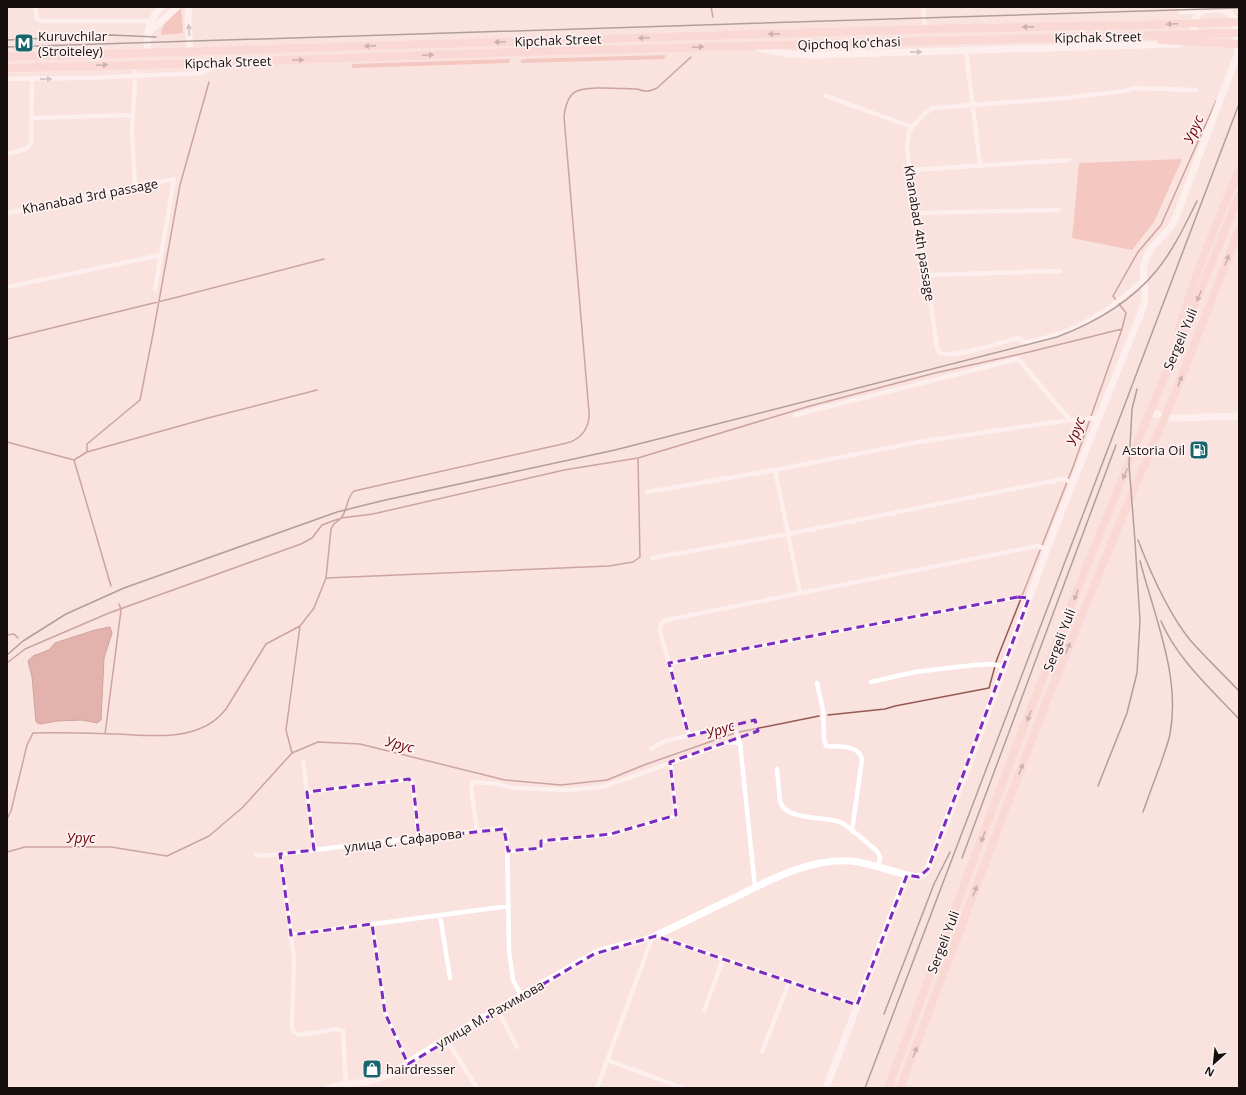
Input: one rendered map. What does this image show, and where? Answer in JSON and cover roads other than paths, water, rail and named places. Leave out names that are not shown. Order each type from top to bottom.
[{"type":"main road","name":"Kipchak Street","points":[[190,52],[925,29],[1239,22]]},
{"type":"main road","name":"Kipchak Street","points":[[960,40],[1239,33]]},
{"type":"main road","points":[[1143,36],[1170,41],[1238,48]]},
{"type":"main road","points":[[671,37],[671,48]]},
{"type":"main road","name":"Qipchoq ko'chasi","points":[[738,46],[960,40]]},
{"type":"main road","name":"Kipchak Street","points":[[7,68],[134,64],[191,64],[738,46]]},
{"type":"main road","points":[[7,57],[190,52],[191,64]]},
{"type":"main road","points":[[146,54],[147,65]]},
{"type":"main road","points":[[1173,354],[1183,315],[1202,260],[1239,170]]},
{"type":"main road","name":"Sergeli Yuli","points":[[888,1088],[1105,521],[1173,354],[1190,318],[1239,195]]},
{"type":"main road","name":"Sergeli Yuli","points":[[900,1088],[1047,700],[1130,496],[1165,417],[1239,230]]},
{"type":"street","points":[[35,7],[37,19],[42,21],[151,21]]},
{"type":"street","points":[[146,54],[148,32],[151,21],[153,16],[161,7]]},
{"type":"street","points":[[148,32],[177,7]]},
{"type":"street","points":[[189,7],[188,20],[190,52]]},
{"type":"street","points":[[924,7],[925,29]]},
{"type":"street","points":[[826,1088],[907,875],[919,877],[925,874],[928,869],[967,769],[1024,597],[1048,549],[1074,483],[1093,418],[1143,307],[1145,293],[1143,268],[1146,258],[1149,252],[1174,222],[1238,48],[1234,19],[1228,12],[1220,9],[1182,11],[1193,19],[1194,32]]},
{"type":"street","points":[[738,46],[787,54],[816,55],[1182,44],[1190,40],[1194,32],[1196,19],[1200,13],[1206,10]]},
{"type":"street","points":[[966,51],[980,165]]},
{"type":"street","points":[[7,79],[201,73],[226,62]]},
{"type":"street","points":[[134,64],[135,76],[132,130],[135,187]]},
{"type":"street","points":[[7,154],[29,147],[32,140],[32,79]]},
{"type":"street","name":"Khanabad 4th passage","points":[[1143,280],[1110,308],[1082,324],[1060,334],[1026,343],[1018,338],[972,351],[945,355],[940,353],[938,351],[927,275],[914,213],[907,146],[909,131],[925,113],[933,108],[1066,98],[1135,88],[1196,90]]},
{"type":"street","points":[[826,96],[912,127]]},
{"type":"street","points":[[32,118],[132,115]]},
{"type":"street","points":[[909,170],[1069,160]]},
{"type":"street","name":"Khanabad 3rd passage","points":[[7,213],[174,179],[161,255]]},
{"type":"street","points":[[914,213],[1058,210]]},
{"type":"street","points":[[7,287],[161,255],[155,290]]},
{"type":"street","points":[[927,275],[1060,271]]},
{"type":"street","points":[[795,415],[1018,359],[1070,420]]},
{"type":"street","points":[[1150,412],[1165,417],[1190,418],[1239,416]]},
{"type":"street","points":[[647,492],[775,470],[918,442],[1093,418]]},
{"type":"street","points":[[775,470],[800,593]]},
{"type":"street","points":[[652,558],[788,534],[1063,479],[1074,483]]},
{"type":"street","points":[[689,736],[660,631],[663,621],[1037,546],[1048,549]]},
{"type":"street","points":[[670,663],[1024,597]]},
{"type":"street","points":[[871,682],[915,672],[974,665],[992,664],[1002,666]]},
{"type":"street","points":[[817,683],[823,710],[824,739],[826,746],[854,749],[861,755],[862,759],[852,831]]},
{"type":"street","points":[[651,749],[665,741],[728,726],[732,727],[737,733],[740,743],[755,887]]},
{"type":"street","points":[[477,831],[471,787],[473,782],[498,784],[512,788],[571,790],[601,787],[728,742],[740,743]]},
{"type":"street","points":[[303,760],[314,850]]},
{"type":"street","points":[[508,851],[541,848],[541,841],[611,834],[676,815],[670,762]]},
{"type":"street","points":[[777,769],[780,805],[785,811],[841,822],[877,851],[880,857],[878,867]]},
{"type":"street","points":[[307,792],[409,779],[411,780],[412,784],[420,838]]},
{"type":"street","name":"улица С. Сафарова","points":[[256,855],[280,854],[504,829],[507,831],[509,950],[512,980],[521,995]]},
{"type":"street","points":[[280,854],[294,958],[293,1031],[299,1035],[337,1029],[343,1031],[346,1084]]},
{"type":"street","name":"улица М. Рахимова","points":[[328,1088],[346,1084],[369,1085],[389,1076],[446,1039],[600,951],[610,947],[654,937],[755,887],[794,870],[837,861],[851,861],[907,875]]},
{"type":"street","points":[[291,935],[509,906]]},
{"type":"street","points":[[440,915],[450,978]]},
{"type":"street","points":[[372,924],[385,1013],[408,1064]]},
{"type":"street","points":[[597,1088],[654,937],[857,1005]]},
{"type":"street","points":[[704,1011],[723,959]]},
{"type":"street","points":[[762,1052],[789,982]]},
{"type":"street","points":[[497,1009],[517,1047]]},
{"type":"street","points":[[446,1039],[477,1088]]},
{"type":"street","points":[[607,1060],[684,1088]]},
{"type":"waterway","points":[[711,7],[713,17]]},
{"type":"waterway","points":[[7,819],[11,811],[27,745],[33,733],[169,735],[199,729],[211,723],[220,715],[226,709],[266,644],[300,626],[314,608],[326,578],[331,529],[333,525],[340,520],[351,494],[354,491],[567,443],[577,439],[584,432],[588,423],[589,412],[564,117],[566,106],[572,94],[580,90],[605,88],[649,91],[657,88],[691,57]]},
{"type":"waterway","points":[[87,452],[87,444],[140,400],[180,185],[209,82]]},
{"type":"waterway","name":"Урус","points":[[828,715],[885,709],[989,688],[997,659],[1073,467],[1122,329],[1126,313],[1113,296],[1138,252],[1161,225],[1216,101]]},
{"type":"waterway","points":[[7,339],[324,259]]},
{"type":"waterway","points":[[341,518],[373,514],[564,470],[638,458],[810,406],[935,373],[1122,329]]},
{"type":"waterway","points":[[7,442],[74,460],[87,452],[208,418],[317,390]]},
{"type":"waterway","points":[[326,578],[609,566],[633,562],[640,557],[638,459]]},
{"type":"waterway","points":[[74,460],[111,586]]},
{"type":"waterway","points":[[7,663],[25,649],[109,613],[301,544],[312,538],[322,525],[338,519]]},
{"type":"waterway","points":[[105,734],[121,609],[119,604]]},
{"type":"waterway","points":[[292,753],[286,730],[300,626]]},
{"type":"waterway","points":[[7,635],[14,634],[18,638]]},
{"type":"waterway","name":"Урус","points":[[739,732],[819,716]]},
{"type":"waterway","name":"Урус","points":[[7,852],[25,847],[111,847],[167,856],[209,836],[243,807],[292,753],[318,742],[360,744],[505,780],[561,785],[607,780],[644,765],[735,733]]},
{"type":"railway","points":[[7,47],[1239,8]]},
{"type":"railway","points":[[7,40],[111,35],[156,37]]},
{"type":"railway","points":[[865,1088],[1239,104]]},
{"type":"railway","points":[[7,655],[23,641],[66,614],[124,588],[337,512],[615,450],[1057,337],[1098,318],[1112,310],[1136,292],[1157,270],[1169,254],[1197,201]]},
{"type":"railway","points":[[1098,786],[1127,713],[1137,673],[1140,621],[1129,465],[1132,409],[1137,389]]},
{"type":"railway","points":[[962,858],[1116,445]]},
{"type":"railway","points":[[1138,540],[1160,592],[1182,629],[1196,647],[1239,691]]},
{"type":"railway","points":[[1140,561],[1159,624],[1169,668],[1172,691],[1170,734],[1143,812]]},
{"type":"railway","points":[[1161,621],[1168,635],[1185,661],[1239,719]]},
{"type":"railway","points":[[884,1014],[934,884],[950,852]]},
{"type":"place","name":"Kuruvchilar (Stroiteley)","points":[[24,43]]},
{"type":"place","name":"Astoria Oil","points":[[1199,450]]},
{"type":"place","name":"hairdresser","points":[[372,1069]]}]
